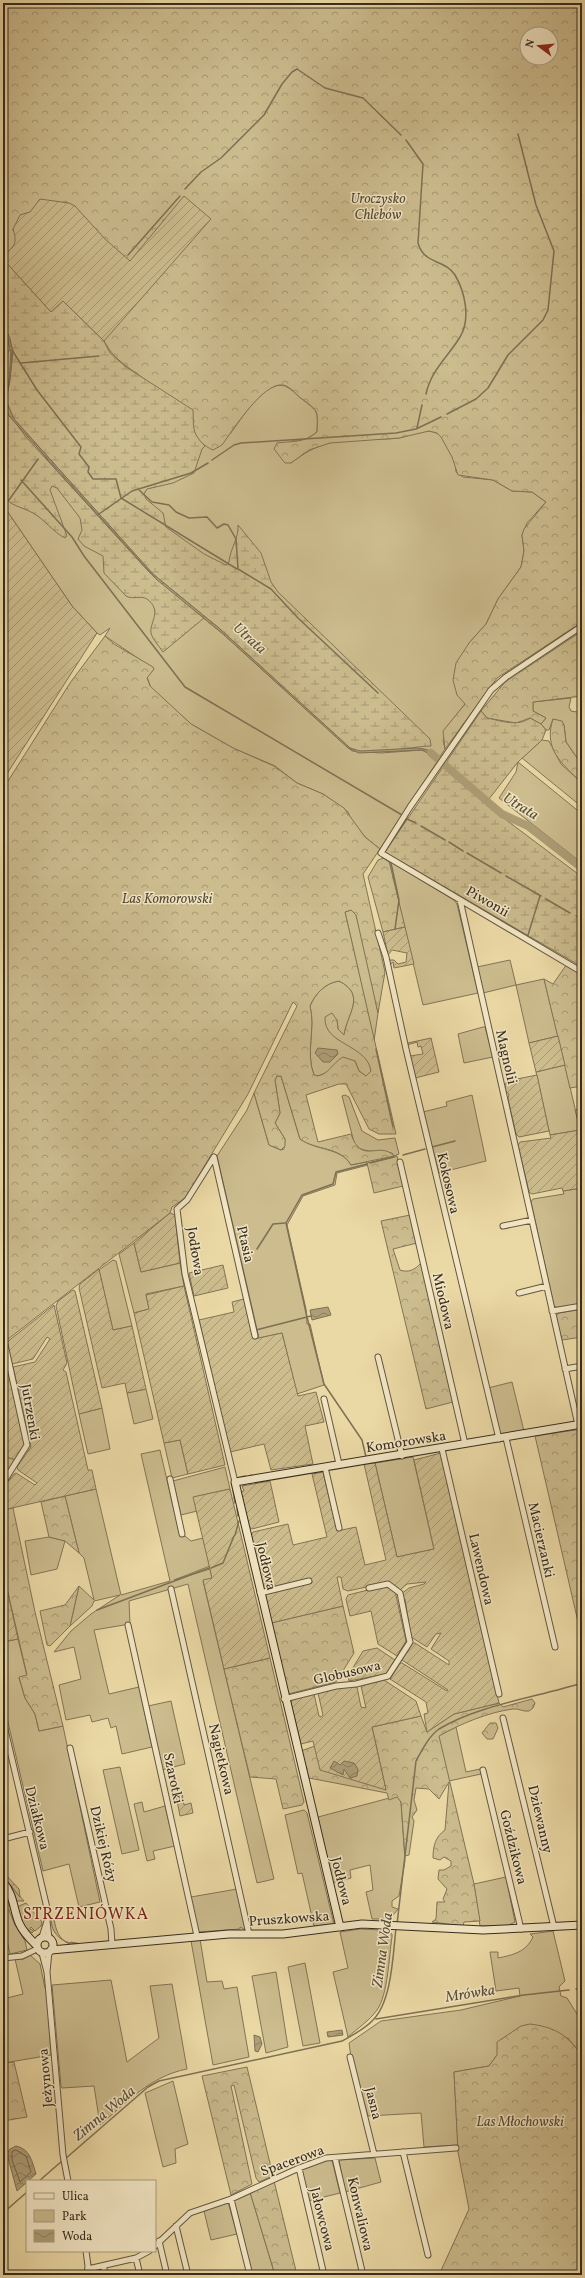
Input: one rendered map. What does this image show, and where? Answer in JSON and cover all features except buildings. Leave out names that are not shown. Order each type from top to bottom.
[{"type":"street","name":"Piwonii","points":[[582,626],[498,684],[485,698],[443,758],[381,853],[582,972]]},
{"type":"street","name":"Magnolii","points":[[460,900],[565,1369],[580,1425]]},
{"type":"street","name":"Kokosowa","points":[[378,933],[386,957],[442,1202],[503,1438]]},
{"type":"street","name":"Ptasia","points":[[177,1209],[187,1200],[214,1157],[255,1336]]},
{"type":"street","name":"Miodowa","points":[[400,1162],[465,1444]]},
{"type":"street","name":"Jodłowa","points":[[177,1209],[185,1274],[284,1699],[340,1927]]},
{"type":"street","points":[[503,1226],[532,1220]]},
{"type":"street","points":[[519,1292],[547,1286]]},
{"type":"street","points":[[552,1311],[582,1306]]},
{"type":"street","name":"Jutrzenki","points":[[3,1482],[27,1445],[4,1340]]},
{"type":"street","points":[[378,1357],[402,1456]]},
{"type":"street","points":[[565,1369],[582,1366]]},
{"type":"street","points":[[324,1398],[339,1464]]},
{"type":"street","name":"Komorowska","points":[[234,1482],[339,1464],[402,1456],[580,1425]]},
{"type":"street","name":"Macierzanki","points":[[503,1438],[555,1647]]},
{"type":"street","name":"Lawendowa","points":[[442,1449],[499,1694]]},
{"type":"street","points":[[325,1467],[339,1528]]},
{"type":"street","points":[[170,1480],[182,1534]]},
{"type":"street","points":[[260,1592],[309,1581]]},
{"type":"street","name":"Globusowa","points":[[284,1699],[336,1686],[356,1684],[388,1676],[410,1642],[400,1593],[388,1584],[369,1588]]},
{"type":"street","name":"Nagietkowa","points":[[171,1589],[249,1934]]},
{"type":"street","name":"Szarotki","points":[[128,1625],[197,1936]]},
{"type":"street","name":"Dziewanny","points":[[503,1718],[554,1927]]},
{"type":"street","name":"Działkowa","points":[[3,1722],[47,1908],[44,1945]]},
{"type":"street","name":"Dzikiej Róży","points":[[70,1748],[111,1929],[112,1945]]},
{"type":"street","name":"Goździkowa","points":[[483,1770],[521,1929]]},
{"type":"street","points":[[3,1838],[30,1832]]},
{"type":"street","points":[[3,1882],[12,1896],[19,1922],[25,1934],[44,1945]]},
{"type":"street","name":"Pruszkowska","points":[[44,1945],[70,1948],[197,1936],[283,1934],[340,1927],[396,1924],[466,1929],[521,1929],[582,1925]]},
{"type":"street","points":[[3,1958],[24,1955],[44,1945]]},
{"type":"street","name":"Jeżynowa","points":[[44,1945],[63,2155],[68,2180]]},
{"type":"street","name":"Jasna","points":[[350,2057],[374,2154]]},
{"type":"street","name":"Spacerowa","points":[[156,2245],[190,2213],[231,2199],[299,2168],[335,2158],[456,2148]]},
{"type":"street","points":[[402,2152],[428,2255]]},
{"type":"street","name":"Konwaliowa","points":[[335,2158],[363,2275]]},
{"type":"street","name":"Jałowcowa","points":[[299,2168],[324,2275]]},
{"type":"street","points":[[231,2199],[250,2275]]},
{"type":"street","points":[[176,2226],[188,2275]]},
{"type":"street","points":[[159,2241],[167,2275]]},
{"type":"street","points":[[86,2252],[87,2272],[103,2266],[136,2258],[147,2252]]},
{"type":"street","points":[[136,2258],[140,2275]]},
{"type":"street","points":[[103,2266],[106,2275]]},
{"type":"green space","name":"Uroczysko Chlebów","points":[[3,3],[582,3],[582,622],[497,678],[445,749],[443,731],[465,704],[457,695],[453,680],[456,663],[469,643],[486,624],[498,599],[521,567],[524,551],[522,535],[524,529],[546,502],[532,492],[512,491],[493,480],[458,475],[452,457],[441,437],[437,433],[429,431],[399,438],[330,443],[309,450],[291,463],[285,463],[274,449],[277,443],[303,440],[312,436],[317,432],[317,415],[312,406],[291,389],[283,385],[275,386],[258,399],[249,408],[222,445],[213,450],[200,442],[195,434],[193,425],[194,420],[118,359],[104,341],[3,259]]},
{"type":"green space","points":[[184,196],[211,219],[104,341],[63,301],[51,312],[3,259],[15,243],[13,229],[20,215],[30,212],[40,199],[69,203],[75,206],[105,239],[130,261]]},
{"type":"green space","points":[[3,259],[230,434],[254,402],[269,389],[277,386],[285,386],[290,389],[314,409],[317,415],[317,432],[304,441],[292,441],[291,463],[314,449],[337,441],[390,439],[429,431],[438,434],[445,441],[453,457],[456,472],[463,477],[493,480],[512,491],[532,492],[546,502],[527,523],[522,535],[524,551],[521,567],[498,599],[486,624],[469,643],[465,704],[450,723],[443,740],[445,749],[439,758],[424,749],[401,750],[10,381],[13,358],[10,338],[3,324]]},
{"type":"green space","points":[[3,259],[51,312],[63,301],[104,341],[110,353],[126,367],[193,410],[195,433],[205,446],[202,449],[194,473],[173,483],[147,489],[144,494],[146,499],[163,513],[166,527],[204,554],[226,565],[229,562],[238,525],[261,553],[271,582],[278,592],[430,739],[431,746],[378,752],[357,751],[350,748],[220,629],[153,574],[14,419],[6,403],[13,353],[10,338],[3,324]]},
{"type":"green space","points":[[3,328],[12,351],[3,403]]},
{"type":"green space","points":[[11,348],[9,383],[3,403],[3,360]]},
{"type":"green space","points":[[3,406],[52,465],[163,585],[223,634],[352,751],[381,753],[422,750],[439,759],[380,849],[365,837],[351,819],[348,812],[323,794],[297,783],[275,766],[233,748],[191,724],[151,688],[147,677],[154,669],[105,636],[110,628],[100,635],[97,633],[72,606],[3,505]]},
{"type":"green space","points":[[3,406],[26,437],[149,572],[204,618],[163,652],[151,633],[155,612],[152,603],[145,598],[131,598],[126,596],[104,573],[103,556],[84,546],[78,539],[82,530],[80,518],[57,488],[52,486],[50,490],[67,536],[65,538],[37,516],[13,504],[3,496]]},
{"type":"green space","points":[[3,505],[72,606],[97,633],[3,780]]},
{"type":"green space","points":[[582,631],[582,696],[533,702],[533,711],[546,718],[541,724],[530,718],[516,723],[487,718],[481,711],[505,682]]},
{"type":"green space","name":"Las Komorowski","points":[[105,636],[114,644],[153,667],[154,669],[147,678],[150,686],[191,724],[233,748],[274,766],[297,783],[323,794],[344,808],[365,837],[380,849],[363,874],[385,972],[378,1013],[356,915],[351,910],[345,912],[396,1134],[379,1134],[369,1129],[346,1084],[339,1084],[306,1095],[318,1142],[351,1134],[355,1143],[360,1149],[365,1151],[382,1150],[394,1156],[351,1165],[341,1155],[300,1139],[281,1076],[277,1076],[275,1080],[280,1113],[275,1123],[285,1139],[285,1146],[281,1150],[269,1145],[254,1093],[297,1006],[293,1002],[248,1094],[185,1198],[172,1207],[170,1213],[3,1343],[3,789],[70,683]],"holes":[[[339,981],[347,986],[352,992],[354,999],[344,1035],[338,1029],[337,1020],[332,1013],[325,1017],[326,1026],[338,1039],[362,1055],[368,1062],[371,1071],[366,1076],[359,1071],[355,1061],[343,1057],[322,1075],[314,1075],[310,1058],[312,1023],[310,1006],[318,993],[329,984]]]},
{"type":"green space","points":[[571,698],[569,707],[571,711],[577,712],[582,707],[582,765],[566,742],[564,725],[553,719],[549,730],[546,730],[541,724],[546,718],[533,711],[533,702]]},
{"type":"green space","points":[[481,711],[487,718],[504,722],[515,723],[525,721],[530,718],[541,724],[546,730],[542,740],[518,762],[485,804],[582,877],[582,967],[385,852]]},
{"type":"green space","points":[[553,719],[562,721],[564,725],[566,742],[582,765],[582,783],[556,755],[550,739]]},
{"type":"green space","points":[[542,740],[549,741],[561,764],[582,783],[582,807],[522,758]]},
{"type":"green space","points":[[518,762],[582,814],[582,863],[499,798],[516,772]]},
{"type":"green space","points":[[384,858],[389,861],[405,927],[383,932],[368,877],[378,860]]},
{"type":"green space","points":[[389,861],[454,900],[457,904],[478,993],[423,1005]]},
{"type":"green space","points":[[351,910],[356,915],[365,949],[378,1013],[374,1041],[345,912]]},
{"type":"green space","points":[[405,927],[414,964],[394,968],[393,962],[390,965],[389,960],[394,960],[398,964],[406,962],[407,953],[392,950],[388,955],[383,932]]},
{"type":"green space","points":[[510,960],[516,985],[483,993],[477,967]]},
{"type":"green space","points":[[567,964],[582,974],[582,1086],[570,1088],[544,979],[553,984]]},
{"type":"green space","points":[[544,979],[558,1036],[529,1043],[516,985]]},
{"type":"green space","points":[[339,981],[347,986],[352,992],[354,999],[344,1035],[338,1029],[337,1020],[337,1039],[353,1047],[367,1060],[371,1071],[366,1076],[359,1071],[355,1061],[318,1076],[314,1075],[311,1066],[310,1049],[312,1015],[310,1006],[321,990],[329,984]]},
{"type":"green space","points":[[485,1027],[493,1057],[464,1063],[458,1034]]},
{"type":"green space","points":[[558,1036],[565,1065],[536,1072],[529,1043]]},
{"type":"green space","points":[[431,1038],[439,1072],[415,1078],[410,1056],[423,1054],[421,1046],[418,1047],[417,1042],[407,1045],[408,1043]]},
{"type":"green space","points":[[565,1065],[580,1130],[550,1135],[536,1072]]},
{"type":"green space","points":[[537,1075],[549,1131],[519,1137],[516,1134],[508,1099],[509,1094],[506,1092],[505,1085],[507,1081]]},
{"type":"green space","points":[[277,1076],[281,1076],[300,1139],[314,1146],[341,1155],[351,1165],[366,1162],[368,1165],[337,1173],[335,1185],[303,1196],[287,1225],[306,1309],[307,1324],[310,1324],[324,1385],[297,1394],[282,1333],[259,1338],[217,1156],[247,1110],[254,1093],[269,1145],[281,1150],[284,1149],[285,1139],[275,1123],[280,1113],[275,1080]]},
{"type":"green space","points":[[345,1095],[349,1097],[362,1131],[378,1140],[395,1138],[399,1154],[394,1156],[392,1153],[368,1151],[355,1146],[342,1096]]},
{"type":"green space","points":[[472,1095],[486,1161],[439,1173],[423,1112],[447,1106],[446,1102]]},
{"type":"green space","points":[[582,1109],[582,1132],[581,1132],[575,1110]]},
{"type":"green space","points":[[580,1130],[582,1139],[582,1188],[563,1191],[562,1188],[532,1194],[529,1192],[518,1145],[520,1142],[551,1138],[550,1135]]},
{"type":"green space","points":[[397,1156],[403,1186],[374,1193],[367,1163]]},
{"type":"green space","points":[[582,1188],[582,1304],[558,1308],[554,1306],[531,1202],[533,1199],[564,1194],[563,1191]]},
{"type":"green space","points":[[170,1213],[175,1215],[180,1263],[141,1272],[134,1243]]},
{"type":"green space","points":[[410,1215],[417,1243],[393,1249],[400,1270],[411,1270],[421,1263],[453,1402],[426,1409],[381,1221]]},
{"type":"green space","points":[[134,1243],[141,1272],[180,1263],[184,1286],[146,1294],[149,1309],[134,1313],[119,1254]]},
{"type":"green space","points":[[113,1260],[116,1261],[132,1326],[113,1330],[99,1270]]},
{"type":"green space","points":[[223,1265],[228,1288],[194,1296],[189,1273]]},
{"type":"green space","points":[[99,1269],[113,1330],[132,1326],[146,1389],[127,1393],[125,1383],[102,1388],[79,1288],[80,1284]]},
{"type":"green space","points":[[184,1286],[225,1465],[188,1474],[180,1440],[164,1443],[134,1313],[149,1309],[146,1295]]},
{"type":"green space","points":[[73,1290],[75,1291],[102,1408],[79,1414],[56,1306],[58,1301]]},
{"type":"green space","points":[[244,1299],[254,1339],[282,1333],[298,1396],[316,1392],[324,1422],[305,1426],[313,1464],[271,1470],[264,1444],[230,1452],[199,1320],[234,1312],[232,1302]]},
{"type":"green space","points":[[54,1305],[67,1363],[63,1370],[66,1372],[88,1470],[92,1470],[96,1489],[3,1510],[3,1488],[14,1474],[16,1473],[35,1485],[37,1483],[18,1470],[17,1467],[31,1447],[13,1367],[35,1362],[50,1339],[47,1337],[33,1359],[12,1364],[7,1342]]},
{"type":"green space","points":[[582,1309],[582,1337],[562,1340],[556,1316],[559,1313]]},
{"type":"green space","points":[[3,1349],[25,1445],[16,1460],[3,1456]]},
{"type":"green space","points":[[512,1382],[524,1431],[503,1435],[499,1432],[488,1388]]},
{"type":"green space","points":[[146,1389],[153,1419],[134,1424],[127,1393]]},
{"type":"green space","points":[[102,1408],[110,1449],[88,1454],[79,1414]]},
{"type":"green space","points":[[582,1429],[582,1639],[535,1436]]},
{"type":"green space","points":[[180,1440],[188,1474],[172,1478],[164,1443]]},
{"type":"green space","points":[[160,1450],[180,1536],[185,1536],[191,1541],[203,1538],[210,1566],[174,1580],[210,1569],[212,1578],[203,1581],[274,1879],[257,1883],[188,1584],[129,1601],[130,1624],[94,1630],[109,1694],[139,1687],[152,1747],[122,1754],[116,1726],[111,1728],[108,1718],[92,1722],[90,1715],[66,1720],[59,1685],[81,1679],[74,1647],[54,1652],[71,1631],[91,1614],[120,1595],[94,1601],[92,1606],[70,1626],[79,1586],[94,1600],[84,1558],[79,1553],[65,1496],[96,1489],[121,1595],[170,1581],[141,1454]]},
{"type":"green space","points":[[441,1453],[499,1703],[454,1714],[427,1732],[424,1714],[428,1713],[426,1702],[390,1679],[400,1663],[402,1663],[447,1691],[448,1690],[402,1660],[412,1643],[415,1643],[449,1665],[449,1661],[431,1649],[441,1633],[436,1634],[427,1647],[411,1637],[405,1599],[403,1599],[401,1594],[409,1588],[424,1584],[426,1582],[407,1584],[400,1590],[389,1582],[348,1591],[343,1589],[341,1577],[337,1577],[343,1606],[271,1623],[265,1594],[312,1583],[311,1578],[263,1589],[251,1536],[253,1532],[288,1524],[293,1545],[327,1537],[312,1474],[323,1472],[337,1531],[356,1527],[365,1565],[386,1560],[364,1464],[375,1463],[397,1557],[434,1549],[414,1460]]},
{"type":"green space","points":[[3,1456],[16,1460],[4,1478],[3,1478]]},
{"type":"green space","points":[[413,1457],[434,1549],[397,1557],[375,1463]]},
{"type":"green space","points":[[225,1467],[230,1489],[194,1497],[197,1511],[181,1515],[173,1481]]},
{"type":"green space","points":[[270,1481],[279,1522],[252,1529],[249,1527],[241,1492],[244,1491],[242,1486]]},
{"type":"green space","points":[[230,1489],[270,1658],[224,1669],[203,1580],[212,1578],[193,1497]]},
{"type":"green space","points":[[65,1496],[79,1553],[65,1541],[49,1537],[41,1502]]},
{"type":"green space","points":[[13,1508],[35,1612],[63,1726],[39,1731],[35,1714],[25,1698],[19,1677],[27,1675],[3,1571],[3,1510]]},
{"type":"green space","points":[[49,1537],[65,1541],[57,1569],[31,1575],[25,1541]]},
{"type":"green space","points":[[3,1571],[18,1639],[3,1642]]},
{"type":"green space","points":[[79,1586],[70,1626],[50,1646],[47,1645],[40,1611],[65,1605]]},
{"type":"green space","points":[[384,1586],[395,1591],[406,1641],[397,1656],[378,1644],[371,1611],[350,1616],[346,1599],[348,1595]]},
{"type":"green space","points":[[343,1606],[354,1653],[336,1682],[288,1694],[271,1623]]},
{"type":"green space","points":[[18,1639],[27,1676],[19,1678],[25,1698],[35,1714],[39,1731],[63,1726],[100,1902],[79,1907],[69,1864],[43,1871],[3,1701],[3,1642]]},
{"type":"green space","points":[[377,1648],[395,1660],[386,1674],[349,1681],[348,1676],[363,1651]]},
{"type":"green space","points":[[270,1658],[304,1802],[302,1805],[283,1809],[276,1779],[250,1777],[224,1669]]},
{"type":"green space","points":[[384,1680],[416,1701],[421,1716],[372,1727],[386,1790],[320,1770],[313,1741],[301,1744],[291,1703],[293,1698],[314,1694],[319,1716],[321,1717],[323,1715],[318,1693],[337,1688],[357,1687],[361,1707],[366,1708],[361,1686]]},
{"type":"green space","points":[[532,1699],[535,1703],[533,1708],[529,1711],[515,1709],[494,1713],[465,1723],[439,1736],[474,1884],[480,1921],[464,1922],[463,1926],[432,1922],[436,1919],[437,1902],[445,1902],[443,1899],[447,1889],[438,1879],[439,1870],[444,1870],[451,1866],[451,1861],[444,1857],[440,1860],[433,1858],[435,1842],[445,1830],[449,1782],[439,1799],[429,1789],[416,1788],[414,1800],[417,1810],[412,1817],[414,1821],[409,1855],[405,1856],[401,1802],[397,1797],[389,1800],[387,1793],[309,1778],[301,1751],[315,1746],[318,1756],[386,1790],[372,1727],[421,1716],[427,1732],[454,1714],[499,1703],[503,1707]]},
{"type":"green space","points":[[171,1701],[185,1764],[162,1770],[148,1706]]},
{"type":"green space","points":[[490,1723],[496,1723],[498,1728],[493,1739],[487,1739],[482,1733]]},
{"type":"green space","points":[[456,1727],[466,1772],[480,1769],[481,1774],[449,1781],[438,1736]]},
{"type":"green space","points":[[120,1767],[139,1850],[122,1854],[103,1770]]},
{"type":"green space","points":[[182,1793],[184,1805],[191,1803],[193,1813],[180,1816],[176,1795]]},
{"type":"green space","points":[[397,1796],[401,1802],[405,1861],[399,1896],[392,1901],[392,1907],[398,1909],[390,1919],[372,1919],[366,1892],[373,1890],[370,1865],[350,1870],[351,1878],[332,1883],[318,1817]]},
{"type":"green space","points":[[142,1802],[144,1812],[165,1806],[175,1846],[153,1851],[155,1859],[147,1861],[134,1804]]},
{"type":"green space","points":[[304,1810],[307,1813],[334,1924],[314,1926],[302,1873],[298,1874],[285,1815]]},
{"type":"green space","points":[[3,1872],[19,1889],[20,1897],[3,1876]]},
{"type":"green space","points":[[506,1877],[515,1922],[507,1926],[480,1926],[474,1884]]},
{"type":"green space","points":[[12,1887],[24,1901],[16,1901],[11,1888]]},
{"type":"green space","points":[[3,1889],[11,1909],[9,1910],[15,1925],[25,1941],[27,1950],[10,1954],[3,1922]]},
{"type":"green space","points":[[237,1889],[246,1930],[240,1927],[240,1929],[198,1932],[191,1897]]},
{"type":"green space","points":[[26,1903],[42,1922],[41,1926],[35,1931],[31,1927],[30,1929],[34,1931],[32,1933],[22,1924],[17,1907]]},
{"type":"green space","points":[[54,1919],[58,1933],[64,1940],[61,1939],[54,1931],[51,1920]]},
{"type":"green space","points":[[360,1929],[381,1930],[392,1934],[388,1975],[384,1995],[377,2010],[348,2037],[333,1972],[348,1968],[340,1932]]},
{"type":"green space","points":[[553,1931],[565,1981],[559,1987],[561,1996],[567,1998],[582,2022],[582,2050],[577,2049],[568,2038],[497,2055],[489,2066],[454,2072],[458,2145],[424,2147],[421,2113],[368,2116],[351,2057],[349,2043],[381,2021],[461,2010],[520,1996],[519,1988],[496,1991],[490,1952],[498,1952],[498,1958],[514,1954],[527,1946],[533,1937],[530,1934]]},
{"type":"green space","points":[[200,1939],[207,1982],[222,1981],[224,1989],[237,1987],[249,2057],[213,2065],[191,1941]]},
{"type":"green space","points":[[30,1955],[40,1964],[45,1988],[47,1988],[51,2055],[4,2063],[3,1999],[23,1994],[15,1959],[23,1959]]},
{"type":"green space","points":[[305,1963],[320,2043],[303,2046],[288,1967]]},
{"type":"green space","points":[[276,1972],[288,2047],[266,2053],[252,1976]]},
{"type":"green space","points":[[111,1980],[127,2062],[159,2038],[150,1986],[172,1984],[187,2069],[162,2077],[140,2091],[100,2125],[94,2086],[62,2088],[61,2086],[52,1985]]},
{"type":"green space","name":"Las Młochowski","points":[[530,2024],[545,2027],[562,2034],[577,2049],[582,2050],[582,2275],[439,2275],[469,2209],[458,2152],[454,2072],[489,2066],[497,2055],[497,2042],[521,2026]]},
{"type":"green space","points":[[3,2061],[4,2063],[14,2062],[27,2117],[3,2121]]},
{"type":"green space","points":[[247,2067],[273,2176],[259,2182],[256,2178],[234,2085],[231,2086],[252,2184],[231,2195],[202,2076]]},
{"type":"green space","points":[[173,2081],[188,2144],[175,2149],[176,2163],[163,2167],[145,2093]]},
{"type":"green space","points":[[375,2158],[381,2182],[345,2192],[339,2160]]},
{"type":"green space","points":[[328,2160],[332,2160],[340,2193],[308,2201],[301,2170]]},
{"type":"green space","points":[[274,2181],[297,2275],[275,2275],[250,2192]]},
{"type":"green space","points":[[250,2192],[275,2275],[252,2275],[234,2201],[235,2199]]},
{"type":"green space","points":[[228,2202],[237,2234],[211,2240],[204,2211]]},
{"type":"water","points":[[3,324],[13,350],[10,381],[6,400],[14,419],[153,574],[220,629],[350,748],[360,751],[417,748],[428,750],[439,759],[422,750],[359,753],[348,748],[223,634],[156,579],[9,416],[3,403],[9,383],[12,356]]},
{"type":"water","points":[[318,1048],[337,1050],[338,1054],[330,1062],[323,1062],[315,1053]]},
{"type":"water","points":[[328,1307],[331,1315],[312,1320],[310,1310]]},
{"type":"water","points":[[334,1761],[340,1765],[344,1761],[354,1763],[358,1769],[357,1776],[350,1778],[344,1769],[343,1775],[330,1768]]},
{"type":"water","points":[[342,2030],[343,2035],[328,2037],[327,2032]]},
{"type":"water","points":[[254,2035],[260,2037],[262,2044],[258,2052],[255,2051]]},
{"type":"water","points":[[16,2146],[24,2150],[32,2160],[36,2174],[29,2180],[26,2180],[26,2183],[17,2191],[7,2154],[10,2149]]},
{"type":"waterway","points":[[185,189],[201,172],[221,158],[264,115],[282,84],[292,72],[297,69],[325,88],[363,98],[401,135]]},
{"type":"waterway","points":[[447,414],[476,399],[488,388],[508,355],[543,320],[548,310],[554,251],[536,205],[518,134]]},
{"type":"waterway","points":[[406,140],[423,164],[418,243],[425,255],[430,259],[446,266],[455,275],[462,289],[466,314],[460,337],[436,371],[428,385],[426,394]]},
{"type":"waterway","points":[[128,255],[180,196]]},
{"type":"waterway","points":[[12,350],[37,390],[81,447],[79,454],[89,467],[88,472],[93,479],[116,479],[121,498],[237,569]]},
{"type":"waterway","points":[[21,363],[99,356]]},
{"type":"waterway","points":[[417,428],[422,405]]},
{"type":"waterway","points":[[212,460],[234,445],[241,443],[396,433],[416,429],[441,417]]},
{"type":"waterway","points":[[3,498],[6,501],[9,500],[38,459]]},
{"type":"waterway","points":[[99,514],[132,491],[191,473],[208,463]]},
{"type":"waterway","points":[[21,480],[72,537],[84,556],[185,687],[402,815]]},
{"type":"waterway","points":[[138,489],[152,502],[169,505],[176,512],[189,518],[207,517],[217,528],[224,524],[228,525],[236,539],[238,569],[271,589],[298,618],[378,693]]},
{"type":"waterway","name":"Utrata","points":[[431,753],[502,814],[528,826],[582,868]]},
{"type":"waterway","points":[[386,850],[407,818]]},
{"type":"waterway","points":[[407,819],[416,823]]},
{"type":"waterway","points":[[421,826],[445,840]]},
{"type":"waterway","points":[[449,842],[463,851]]},
{"type":"waterway","points":[[467,853],[501,873]]},
{"type":"waterway","points":[[382,857],[391,863],[399,900],[395,929]]},
{"type":"waterway","points":[[506,876],[541,896]]},
{"type":"waterway","points":[[528,935],[540,896]]},
{"type":"waterway","points":[[546,899],[570,913]]},
{"type":"waterway","points":[[576,916],[582,920]]},
{"type":"waterway","points":[[376,1049],[393,1127]]},
{"type":"waterway","points":[[432,1147],[455,1141]]},
{"type":"waterway","points":[[403,1155],[425,1149]]},
{"type":"waterway","points":[[370,1163],[394,1157]]},
{"type":"waterway","points":[[256,1330],[307,1317],[286,1223],[302,1195],[333,1184],[336,1172],[367,1164]]},
{"type":"waterway","points":[[257,1249],[273,1224],[285,1223]]},
{"type":"waterway","points":[[311,1316],[307,1317],[324,1384],[362,1440],[366,1457]]},
{"type":"waterway","points":[[238,1478],[245,1476]]},
{"type":"waterway","points":[[232,1484],[235,1503]]},
{"type":"waterway","points":[[237,1508],[238,1516]]},
{"type":"waterway","points":[[235,1535],[239,1521]]},
{"type":"waterway","points":[[211,1568],[223,1563],[234,1536]]},
{"type":"waterway","points":[[97,1610],[209,1568]]},
{"type":"waterway","name":"Zimna Woda","points":[[397,1924],[416,1761],[429,1739],[439,1729],[472,1714],[509,1702],[582,1683]]},
{"type":"waterway","name":"Zimna Woda","points":[[65,2159],[148,2087],[159,2081],[342,2041],[363,2029],[379,2012],[388,1989],[396,1928]]},
{"type":"waterway","name":"Mrówka","points":[[576,1989],[582,1989]]},
{"type":"waterway","name":"Mrówka","points":[[376,2019],[524,1995],[569,1990]]},
{"type":"waterway","name":"Zimna Woda","points":[[40,2180],[62,2161]]},
{"type":"waterway","name":"Zimna Woda","points":[[3,2213],[26,2193]]},
{"type":"district","name":"STRZENIÓWKA","points":[[86,1913]]}]
